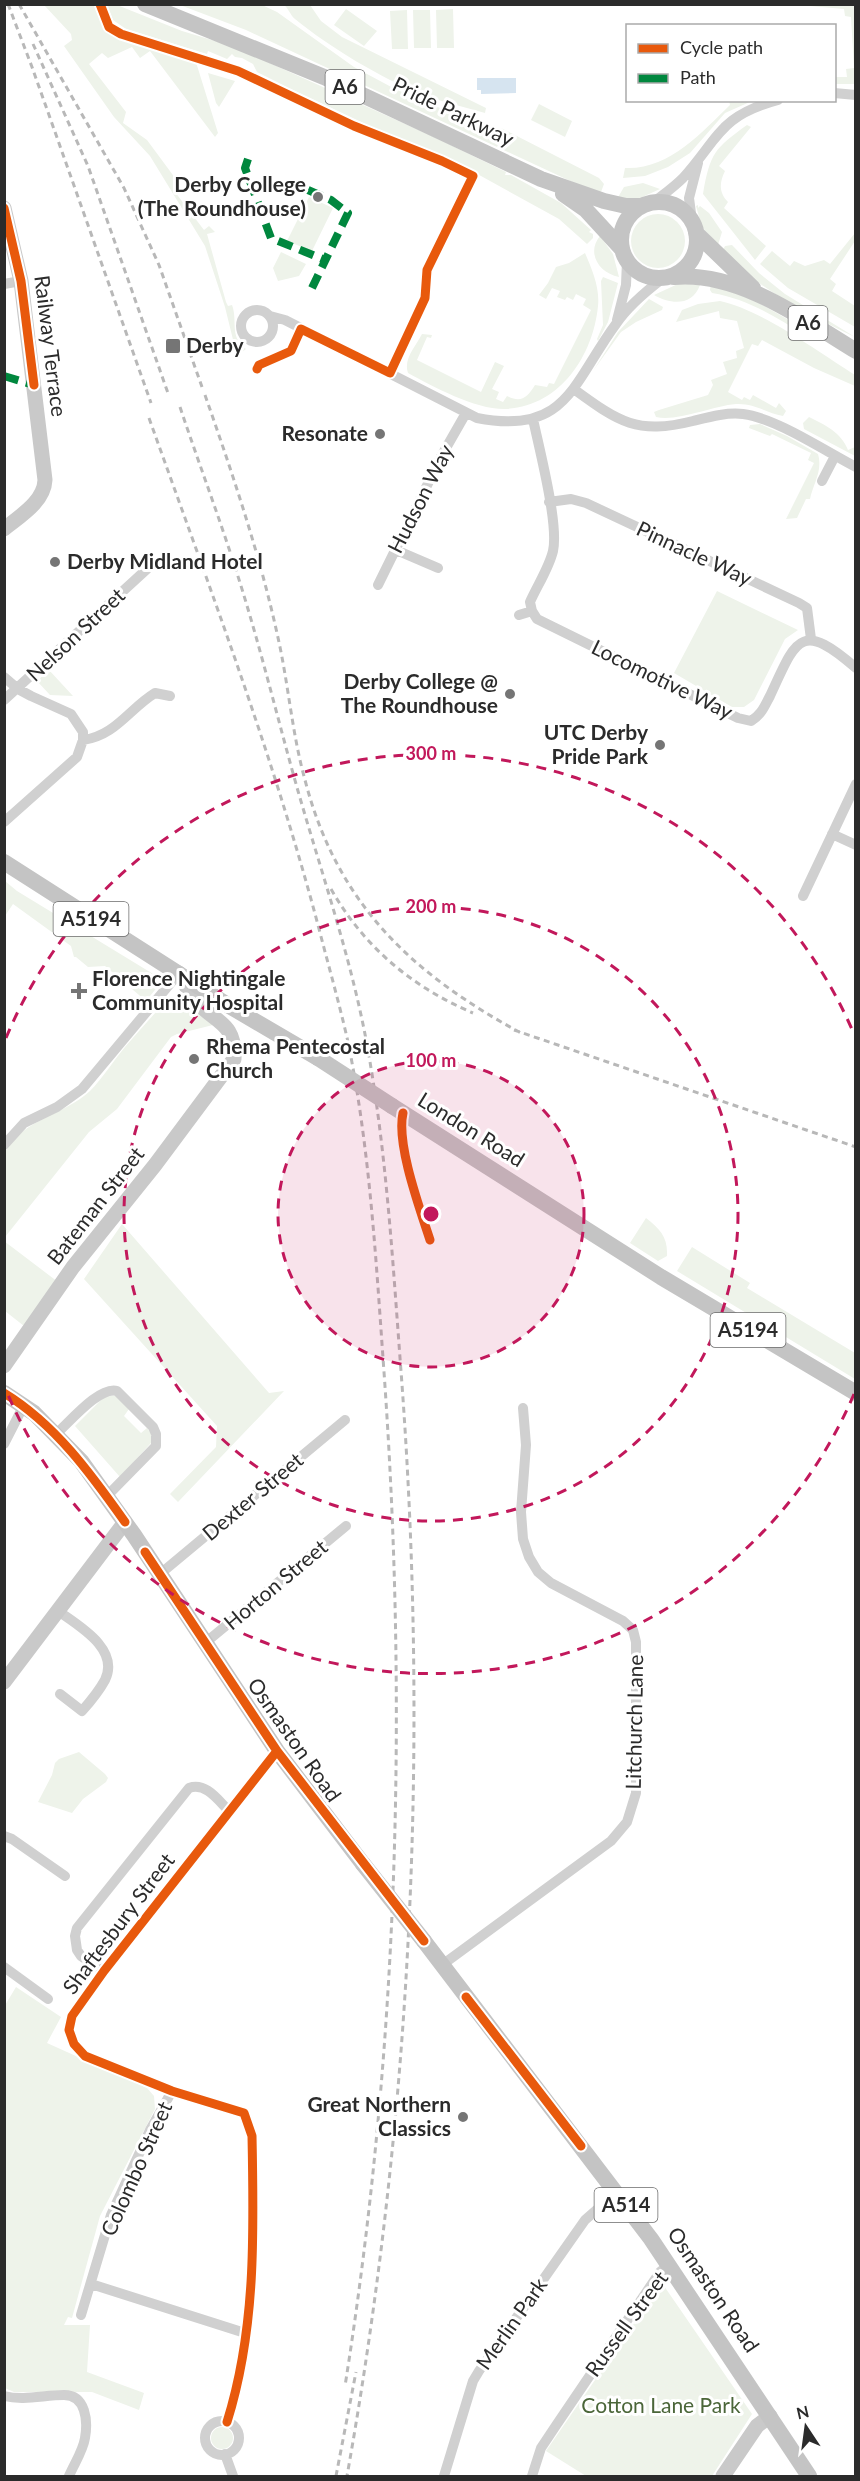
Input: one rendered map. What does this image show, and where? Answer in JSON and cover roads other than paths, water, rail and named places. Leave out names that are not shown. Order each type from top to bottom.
[{"type":"main road","name":"Pride Parkway","points":[[145,4],[343,86],[541,179],[604,201],[626,206],[648,204]]},
{"type":"main road","name":"Pride Parkway","points":[[541,179],[586,210],[624,255]]},
{"type":"main road","name":"A6","points":[[648,204],[675,205],[760,295]]},
{"type":"main road","points":[[624,255],[621,235],[625,222],[648,204]]},
{"type":"main road","points":[[666,278],[682,271],[692,260],[697,245],[694,227]]},
{"type":"main road","name":"A6","points":[[624,255],[641,275],[666,278],[688,276],[713,278],[760,295],[855,351]]},
{"type":"main road","name":"London Road","points":[[4,862],[661,1277],[855,1394]]},
{"type":"main road","name":"Osmaston Road","points":[[4,1393],[24,1405],[81,1461],[160,1574],[277,1751],[670,2264],[809,2476]]},
{"type":"street","points":[[836,93],[855,94]]},
{"type":"street","points":[[648,204],[682,178],[712,138],[730,121],[753,108],[772,102]]},
{"type":"street","points":[[694,227],[689,198],[700,157]]},
{"type":"street","name":"Railway Terrace","points":[[4,208],[21,281],[45,480],[44,490],[38,501],[4,529]]},
{"type":"street","points":[[616,323],[626,285],[624,255]]},
{"type":"street","points":[[298,327],[276,332],[259,343],[250,341],[243,335],[241,325],[244,316],[250,311],[262,310],[270,316],[298,327],[466,413],[492,421],[520,421],[549,412],[575,390],[616,323],[640,296],[666,278]]},
{"type":"street","points":[[4,284],[21,281]]},
{"type":"street","points":[[268,338],[274,329],[270,316]]},
{"type":"street","points":[[575,390],[607,414],[628,423],[661,428],[711,417],[742,414],[756,417],[855,467]]},
{"type":"street","name":"Hudson Way","points":[[378,585],[442,455],[466,413]]},
{"type":"street","points":[[519,615],[532,611],[530,602],[553,551],[549,502],[533,418]]},
{"type":"street","points":[[822,481],[835,456]]},
{"type":"street","name":"Pinnacle Way","points":[[549,502],[571,499],[586,503],[799,603],[807,608],[811,639]]},
{"type":"street","points":[[396,549],[438,568]]},
{"type":"street","name":"Nelson Street","points":[[4,700],[147,569]]},
{"type":"street","name":"Locomotive Way","points":[[532,611],[537,619],[738,718],[751,721],[761,715],[789,655],[800,643],[811,639]]},
{"type":"street","points":[[811,639],[821,642],[855,668]]},
{"type":"street","points":[[4,676],[18,689],[71,714],[83,732],[83,740],[77,757],[4,822]]},
{"type":"street","points":[[83,740],[106,734],[155,693],[170,696]]},
{"type":"street","points":[[803,896],[855,784]]},
{"type":"street","points":[[832,834],[855,845]]},
{"type":"street","points":[[4,1145],[8,1130],[57,1107],[82,1089],[179,973]]},
{"type":"street","name":"Bateman Street","points":[[4,1366],[73,1268],[234,1059],[231,1034],[222,1021],[193,998],[179,973]]},
{"type":"street","points":[[55,1435],[101,1393],[112,1389],[117,1391],[153,1427],[156,1434],[156,1446],[107,1496]]},
{"type":"street","points":[[4,1444],[24,1405]]},
{"type":"street","name":"Litchurch Lane","points":[[442,1965],[611,1841],[627,1822],[636,1793],[636,1642],[633,1630],[623,1621],[551,1583],[538,1572],[529,1557],[523,1539],[521,1512],[526,1445],[523,1408]]},
{"type":"street","name":"Dexter Street","points":[[160,1574],[345,1420]]},
{"type":"street","points":[[4,1682],[124,1522]]},
{"type":"street","name":"Horton Street","points":[[205,1643],[346,1526]]},
{"type":"street","points":[[58,1611],[99,1644],[106,1656],[107,1669],[105,1680],[82,1712],[60,1694]]},
{"type":"street","name":"Shaftesbury Street","points":[[227,2422],[240,2373],[254,2247],[252,2136],[249,2123],[244,2114],[233,2108],[172,2091],[86,2056],[74,2044],[69,2030],[72,2016],[104,1971],[277,1751]]},
{"type":"street","name":"Shaftesbury Street","points":[[104,1971],[81,1956],[75,1944],[77,1928],[95,1904],[189,1788],[196,1785],[205,1787],[229,1811]]},
{"type":"street","points":[[4,1836],[12,1839],[65,1876]]},
{"type":"street","points":[[4,1967],[48,1999]]},
{"type":"street","name":"Colombo Street","points":[[81,2315],[111,2215],[150,2130],[172,2091]]},
{"type":"street","name":"Merlin Park","points":[[444,2476],[473,2381],[479,2371],[585,2220],[616,2192]]},
{"type":"street","name":"Russell Street","points":[[532,2476],[541,2448],[660,2272],[670,2264]]},
{"type":"street","points":[[92,2284],[245,2333]]},
{"type":"street","points":[[4,2396],[23,2398],[67,2395],[75,2396],[81,2402],[85,2415],[85,2439],[69,2476]]},
{"type":"street","points":[[723,2476],[757,2426],[770,2416]]},
{"type":"street","points":[[227,2422],[237,2429],[239,2439],[235,2449],[225,2454],[219,2455],[210,2449],[206,2435],[213,2424],[227,2422]]},
{"type":"street","points":[[225,2454],[233,2476]]},
{"type":"railway","points":[[8,4],[151,403]]},
{"type":"railway","points":[[19,4],[124,188],[159,265],[202,387]]},
{"type":"railway","points":[[33,44],[88,166],[169,396]]},
{"type":"railway","points":[[205,395],[237,489],[265,583],[280,647],[305,780],[319,824],[337,864],[359,899],[384,931],[413,960],[446,986],[521,1033]]},
{"type":"railway","points":[[180,407],[244,595],[355,989],[375,1095],[392,1253],[409,1510],[414,1649],[409,1925],[400,2063],[387,2201],[369,2339],[347,2476]]},
{"type":"railway","points":[[149,418],[239,670],[300,860],[348,1042],[362,1124],[371,1206],[391,1499],[396,1753],[387,2007],[377,2134],[363,2260],[345,2386]]},
{"type":"railway","points":[[331,889],[359,929],[392,963],[430,991],[473,1013]]},
{"type":"railway","points":[[514,1030],[856,1147]]},
{"type":"railway","points":[[336,2476],[356,2372]]},
{"type":"place","name":"Derby College (The Roundhouse)","points":[[318,197]]},
{"type":"place","name":"Derby","points":[[173,346]]},
{"type":"place","name":"Resonate","points":[[380,434]]},
{"type":"place","name":"Derby Midland Hotel","points":[[55,562]]},
{"type":"place","name":"Derby College @ The Roundhouse","points":[[510,694]]},
{"type":"place","name":"UTC Derby Pride Park","points":[[660,745]]},
{"type":"place","name":"Florence Nightingale Community Hospital","points":[[79,991]]},
{"type":"place","name":"Rhema Pentecostal Church","points":[[194,1059]]},
{"type":"place","name":"Great Northern Classics","points":[[463,2117]]},
{"type":"park label","name":"Cotton Lane Park","points":[[661,2406]]}]
